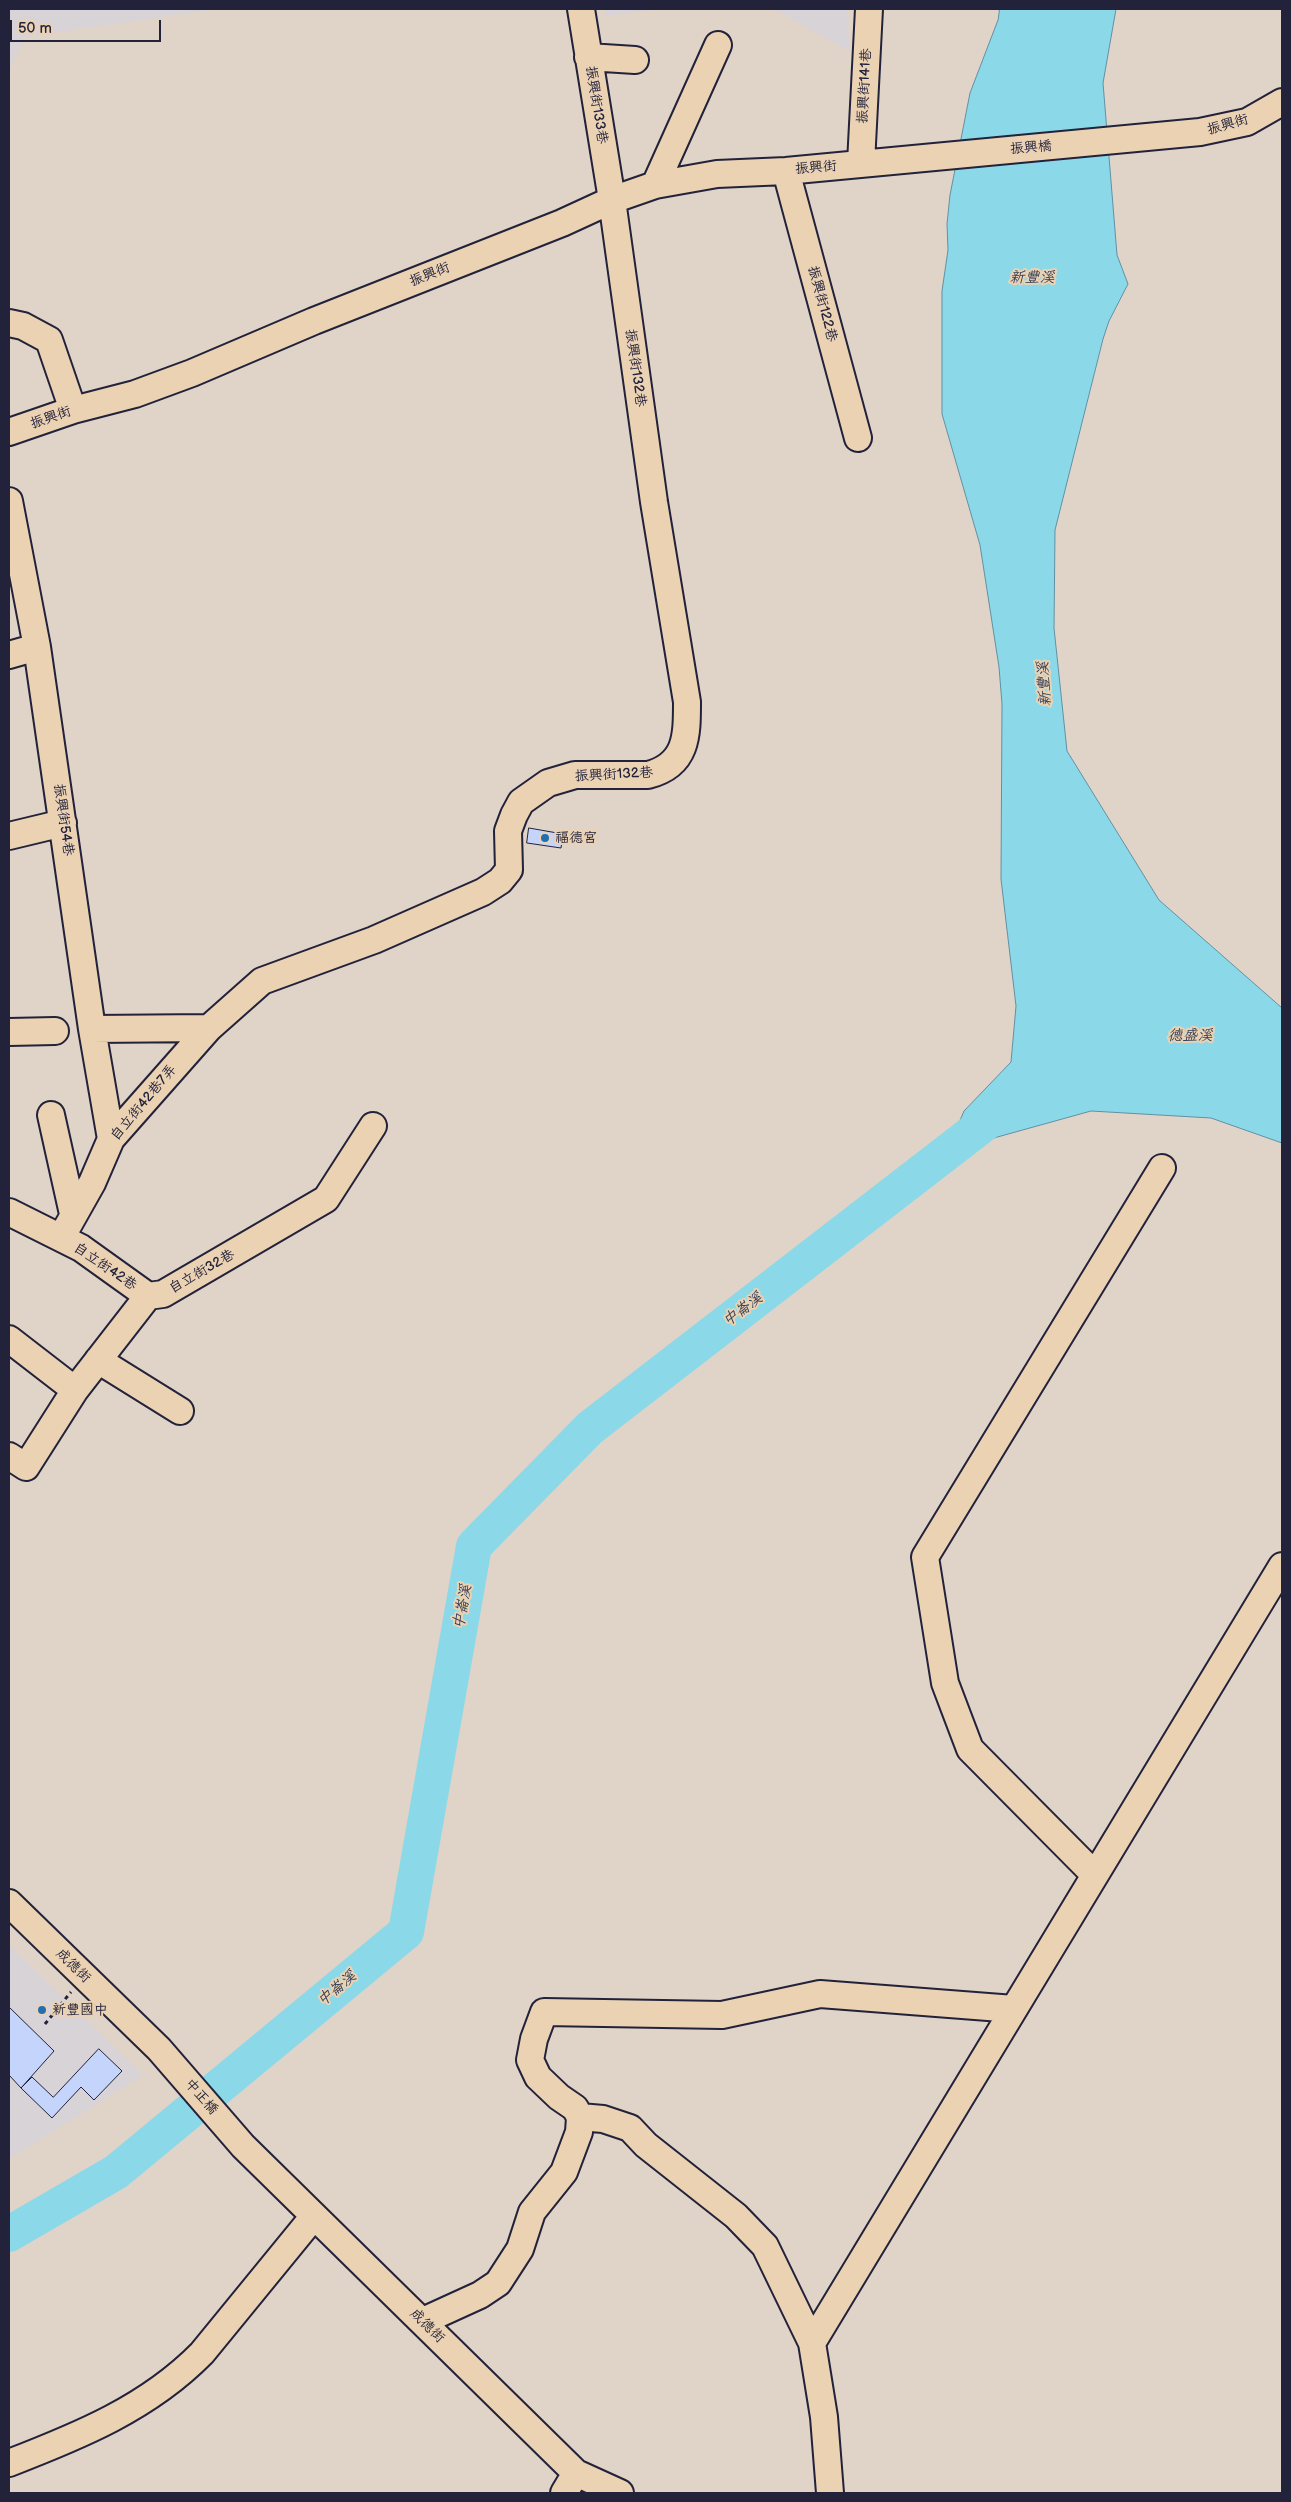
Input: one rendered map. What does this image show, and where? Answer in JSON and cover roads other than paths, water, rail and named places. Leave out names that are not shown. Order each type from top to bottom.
[{"type":"street","name":"振興街133巷","points":[[581,9],[612,200]]},
{"type":"street","name":"振興街141巷","points":[[861,164],[869,9]]},
{"type":"street","points":[[655,185],[718,45]]},
{"type":"street","points":[[588,57],[635,60]]},
{"type":"street","name":"振興街","points":[[1200,132],[1247,122],[1282,102]]},
{"type":"street","name":"振興橋","points":[[861,164],[1200,132]]},
{"type":"street","name":"振興街","points":[[9,432],[73,410],[135,394],[192,373],[314,321],[562,223],[612,200],[655,185],[717,174],[786,171],[861,164]]},
{"type":"street","name":"振興街122巷","points":[[786,171],[858,438]]},
{"type":"street","name":"振興街132巷","points":[[209,1028],[262,981],[374,940],[482,892],[500,881],[509,870],[508,830],[514,815],[521,802],[548,783],[575,775],[648,775],[659,772],[677,760],[687,734],[687,702],[654,502],[612,200]]},
{"type":"street","points":[[9,323],[23,326],[49,340],[73,410]]},
{"type":"street","name":"振興街54巷","points":[[9,501],[37,647],[92,1029],[111,1139]]},
{"type":"street","points":[[9,655],[37,647]]},
{"type":"street","points":[[9,836],[63,823]]},
{"type":"street","points":[[92,1029],[209,1028]]},
{"type":"street","name":"自立街42巷7弄","points":[[61,1238],[92,1183],[111,1139],[209,1028]]},
{"type":"street","points":[[9,1032],[55,1031]]},
{"type":"street","points":[[51,1115],[73,1214]]},
{"type":"street","name":"自立街32巷","points":[[148,1296],[163,1294],[326,1199],[373,1126]]},
{"type":"street","points":[[1095,1875],[970,1749],[945,1683],[925,1557],[1162,1168]]},
{"type":"street","name":"自立街42巷","points":[[9,1212],[20,1229],[61,1238],[81,1248],[148,1296]]},
{"type":"street","points":[[9,1456],[26,1467],[75,1390],[148,1296]]},
{"type":"street","points":[[9,1339],[75,1390]]},
{"type":"street","points":[[98,1360],[180,1411]]},
{"type":"street","points":[[812,2343],[1282,1566]]},
{"type":"street","name":"成德街","points":[[9,1904],[159,2049]]},
{"type":"street","points":[[423,2321],[480,2295],[498,2283],[505,2275],[520,2249],[532,2212],[564,2172],[579,2132],[580,2117],[575,2108],[559,2097],[538,2077],[530,2060],[534,2040],[544,2012],[722,2015],[820,1994],[1014,2009]]},
{"type":"street","name":"中正橋","points":[[159,2049],[243,2146]]},
{"type":"street","points":[[580,2117],[603,2119],[630,2128],[646,2145],[736,2216],[765,2246],[812,2343],[824,2417],[830,2493]]},
{"type":"street","name":"成德街","points":[[243,2146],[423,2321],[570,2483],[620,2493]]},
{"type":"street","points":[[9,2463],[114,2418],[154,2394],[184,2371],[202,2353],[314,2216]]},
{"type":"water","name":"新豐溪","points":[[1000,9],[1116,9],[1103,83],[1117,255],[1128,284],[1109,321],[1103,339],[1055,530],[1054,628],[1067,751],[1159,900],[1282,1008],[1282,1143],[1211,1118],[1091,1111],[947,1151],[964,1111],[1011,1062],[1016,1006],[1001,879],[1002,704],[999,667],[980,545],[942,414],[942,291],[948,250],[947,224],[950,195],[970,93],[998,20]]},
{"type":"waterway","name":"中崙溪","points":[[9,2234],[116,2172],[406,1932],[474,1546],[590,1428],[989,1120]]},
{"type":"place","name":"福德宫","points":[[545,838]]},
{"type":"place","name":"新豐國中","points":[[42,2010]]},
{"type":"water label","name":"德盛溪","points":[[1190,1036]]}]
